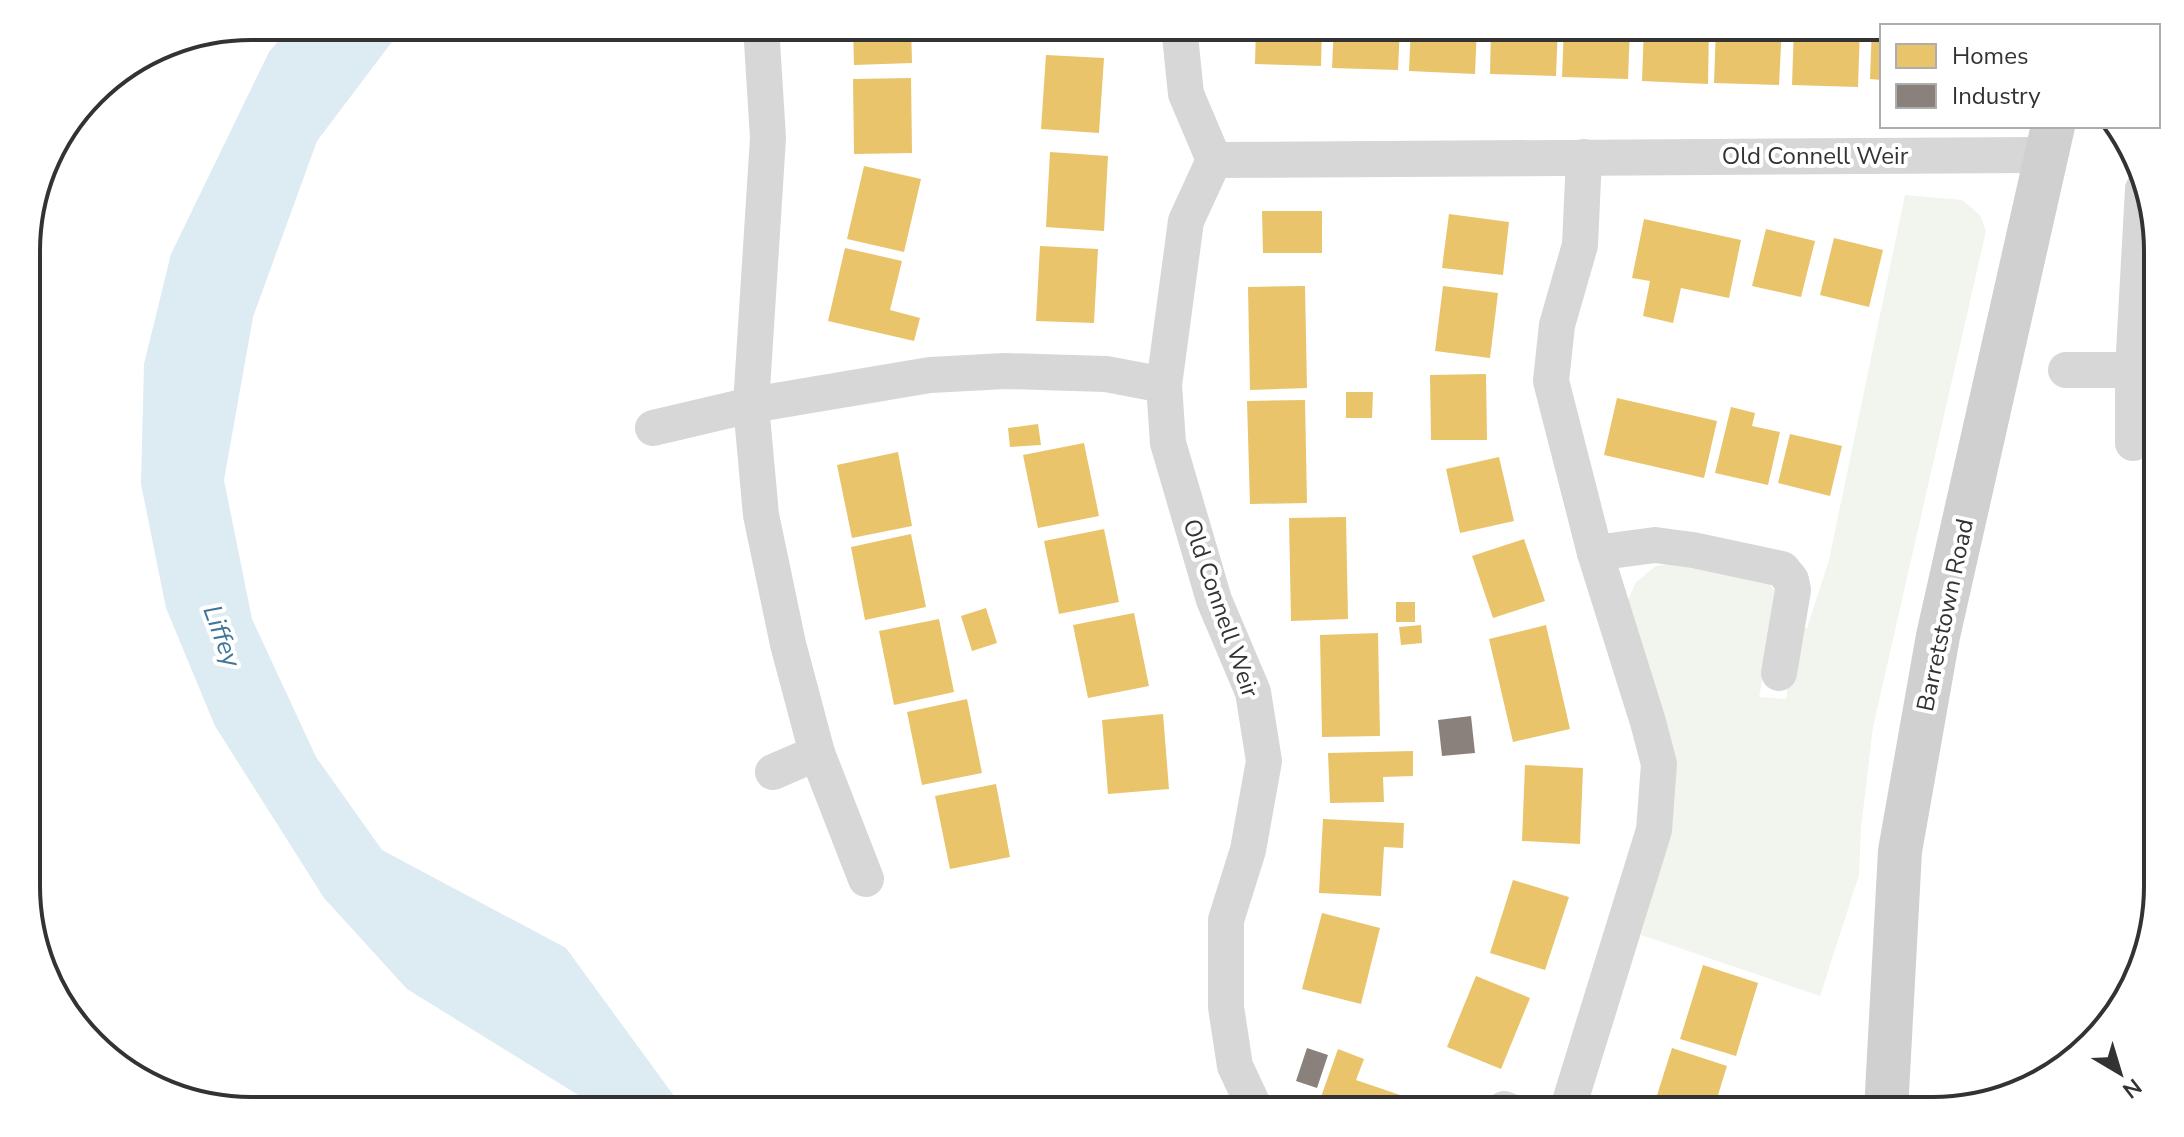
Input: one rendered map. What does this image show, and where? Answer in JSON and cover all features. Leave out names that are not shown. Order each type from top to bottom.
[{"type":"street","points":[[762,40],[768,138],[751,405],[761,515],[788,644],[817,753],[866,879]]},
{"type":"street","points":[[1180,40],[1186,94],[1214,160]]},
{"type":"street","name":"Old Connell Weir","points":[[1249,1097],[1235,1066],[1226,1007],[1226,920],[1248,850],[1264,761],[1253,692],[1214,600],[1168,443],[1164,385],[1186,221],[1214,160],[1584,157],[2050,140]]},
{"type":"street","name":"Barretstown Road","points":[[1887,1097],[1900,851],[1938,636],[2050,140]]},
{"type":"street","points":[[1571,1097],[1654,830],[1659,764],[1595,553],[1551,381],[1557,325],[1580,245],[1584,157]]},
{"type":"street","points":[[2133,443],[2133,370],[2141,220]]},
{"type":"street","points":[[2066,370],[2133,370]]},
{"type":"street","points":[[653,428],[751,405],[930,375],[1005,371],[1106,374],[1164,385]]},
{"type":"street","points":[[1595,553],[1655,545],[1782,569],[1791,580],[1793,590],[1779,673]]},
{"type":"street","points":[[773,772],[817,753]]},
{"type":"shaded area","points":[[1905,195],[1962,200],[1980,215],[1986,231],[1873,727],[1861,828],[1859,875],[1820,996],[1641,935],[1670,834],[1626,605],[1636,582],[1656,566],[1680,562],[1766,580],[1774,590],[1776,609],[1759,697],[1786,699],[1798,626],[1807,628],[1829,560]]},
{"type":"water","name":"Liffey","points":[[279,40],[393,40],[317,141],[253,317],[224,480],[252,619],[316,757],[382,850],[566,948],[675,1097],[581,1097],[407,989],[324,898],[215,726],[166,608],[141,484],[144,364],[171,254],[269,52]]},
{"type":"building: Homes","points":[[853,40],[911,40],[912,63],[854,65]]},
{"type":"building: Homes","points":[[1256,40],[1322,40],[1321,66],[1255,64]]},
{"type":"building: Homes","points":[[1333,40],[1399,40],[1398,70],[1332,68]]},
{"type":"building: Homes","points":[[1410,40],[1476,40],[1475,74],[1409,71]]},
{"type":"building: Homes","points":[[1491,40],[1557,40],[1556,76],[1490,74]]},
{"type":"building: Homes","points":[[1563,40],[1629,40],[1628,79],[1562,77]]},
{"type":"building: Homes","points":[[1643,40],[1709,40],[1708,84],[1642,81]]},
{"type":"building: Homes","points":[[1716,40],[1781,40],[1779,85],[1714,83]]},
{"type":"building: Homes","points":[[1794,40],[1860,40],[1858,87],[1792,85]]},
{"type":"building: Homes","points":[[1871,40],[1880,40],[1880,80],[1870,79]]},
{"type":"building: Homes","points":[[1046,55],[1104,58],[1099,133],[1041,129]]},
{"type":"building: Homes","points":[[911,78],[912,153],[854,154],[853,79]]},
{"type":"building: Homes","points":[[1050,152],[1108,156],[1104,231],[1046,227]]},
{"type":"building: Homes","points":[[864,166],[921,179],[904,252],[847,239]]},
{"type":"building: Homes","points":[[1262,211],[1322,211],[1322,253],[1263,253]]},
{"type":"building: Homes","points":[[1449,214],[1509,222],[1503,275],[1442,268]]},
{"type":"building: Homes","points":[[1644,219],[1741,240],[1729,298],[1681,288],[1673,323],[1643,316],[1650,281],[1632,278]]},
{"type":"building: Homes","points":[[1766,229],[1815,241],[1801,297],[1752,286]]},
{"type":"building: Homes","points":[[1834,238],[1883,250],[1869,307],[1820,295]]},
{"type":"building: Homes","points":[[1040,246],[1098,249],[1094,323],[1036,321]]},
{"type":"building: Homes","points":[[845,248],[902,261],[890,310],[920,318],[914,341],[828,321]]},
{"type":"building: Homes","points":[[1305,286],[1307,388],[1250,390],[1248,287]]},
{"type":"building: Homes","points":[[1443,286],[1498,293],[1490,358],[1435,351]]},
{"type":"building: Homes","points":[[1486,374],[1487,440],[1431,440],[1430,375]]},
{"type":"building: Homes","points":[[1346,392],[1373,392],[1372,418],[1346,418]]},
{"type":"building: Homes","points":[[1617,398],[1717,421],[1704,478],[1604,455]]},
{"type":"building: Homes","points":[[1305,400],[1307,503],[1250,504],[1247,401]]},
{"type":"building: Homes","points":[[1731,407],[1755,413],[1752,426],[1780,432],[1768,485],[1715,473]]},
{"type":"building: Homes","points":[[1038,424],[1041,445],[1010,447],[1008,428]]},
{"type":"building: Homes","points":[[1790,434],[1842,446],[1830,496],[1778,483]]},
{"type":"building: Homes","points":[[1084,443],[1099,516],[1038,528],[1023,455]]},
{"type":"building: Homes","points":[[898,452],[912,526],[852,538],[837,465]]},
{"type":"building: Homes","points":[[1499,457],[1514,521],[1460,533],[1446,469]]},
{"type":"building: Homes","points":[[1346,517],[1348,619],[1291,621],[1289,518]]},
{"type":"building: Homes","points":[[1104,529],[1119,602],[1059,614],[1044,541]]},
{"type":"building: Homes","points":[[911,534],[926,607],[865,620],[851,547]]},
{"type":"building: Homes","points":[[1524,539],[1545,601],[1493,618],[1472,556]]},
{"type":"building: Homes","points":[[1396,602],[1415,602],[1415,622],[1396,622]]},
{"type":"building: Homes","points":[[986,608],[997,643],[972,651],[961,616]]},
{"type":"building: Homes","points":[[1134,613],[1149,686],[1088,698],[1073,625]]},
{"type":"building: Homes","points":[[939,619],[954,692],[894,705],[879,631]]},
{"type":"building: Homes","points":[[1421,625],[1422,643],[1401,645],[1399,627]]},
{"type":"building: Homes","points":[[1546,625],[1570,729],[1513,742],[1489,639]]},
{"type":"building: Homes","points":[[1378,633],[1380,736],[1322,737],[1320,635]]},
{"type":"building: Homes","points":[[967,699],[982,773],[922,785],[907,712]]},
{"type":"building: Homes","points":[[1163,714],[1169,789],[1108,794],[1102,720]]},
{"type":"building: Homes","points":[[1413,751],[1413,776],[1383,777],[1384,802],[1330,803],[1328,753]]},
{"type":"building: Homes","points":[[1525,765],[1583,768],[1580,844],[1522,841]]},
{"type":"building: Homes","points":[[996,784],[1010,857],[950,869],[935,796]]},
{"type":"building: Homes","points":[[1323,819],[1404,823],[1403,848],[1384,847],[1381,896],[1319,893]]},
{"type":"building: Homes","points":[[1513,880],[1569,897],[1545,970],[1490,953]]},
{"type":"building: Homes","points":[[1322,913],[1380,928],[1361,1004],[1302,989]]},
{"type":"building: Homes","points":[[1703,965],[1758,983],[1736,1056],[1680,1039]]},
{"type":"building: Homes","points":[[1476,976],[1530,998],[1501,1069],[1447,1047]]},
{"type":"building: Homes","points":[[1672,1048],[1727,1066],[1717,1097],[1656,1097]]},
{"type":"building: Homes","points":[[1338,1049],[1364,1059],[1356,1080],[1400,1095],[1399,1097],[1321,1097]]},
{"type":"building: Industry","points":[[1471,716],[1475,753],[1442,756],[1438,720]]},
{"type":"building: Industry","points":[[1307,1048],[1328,1055],[1317,1088],[1296,1081]]}]
